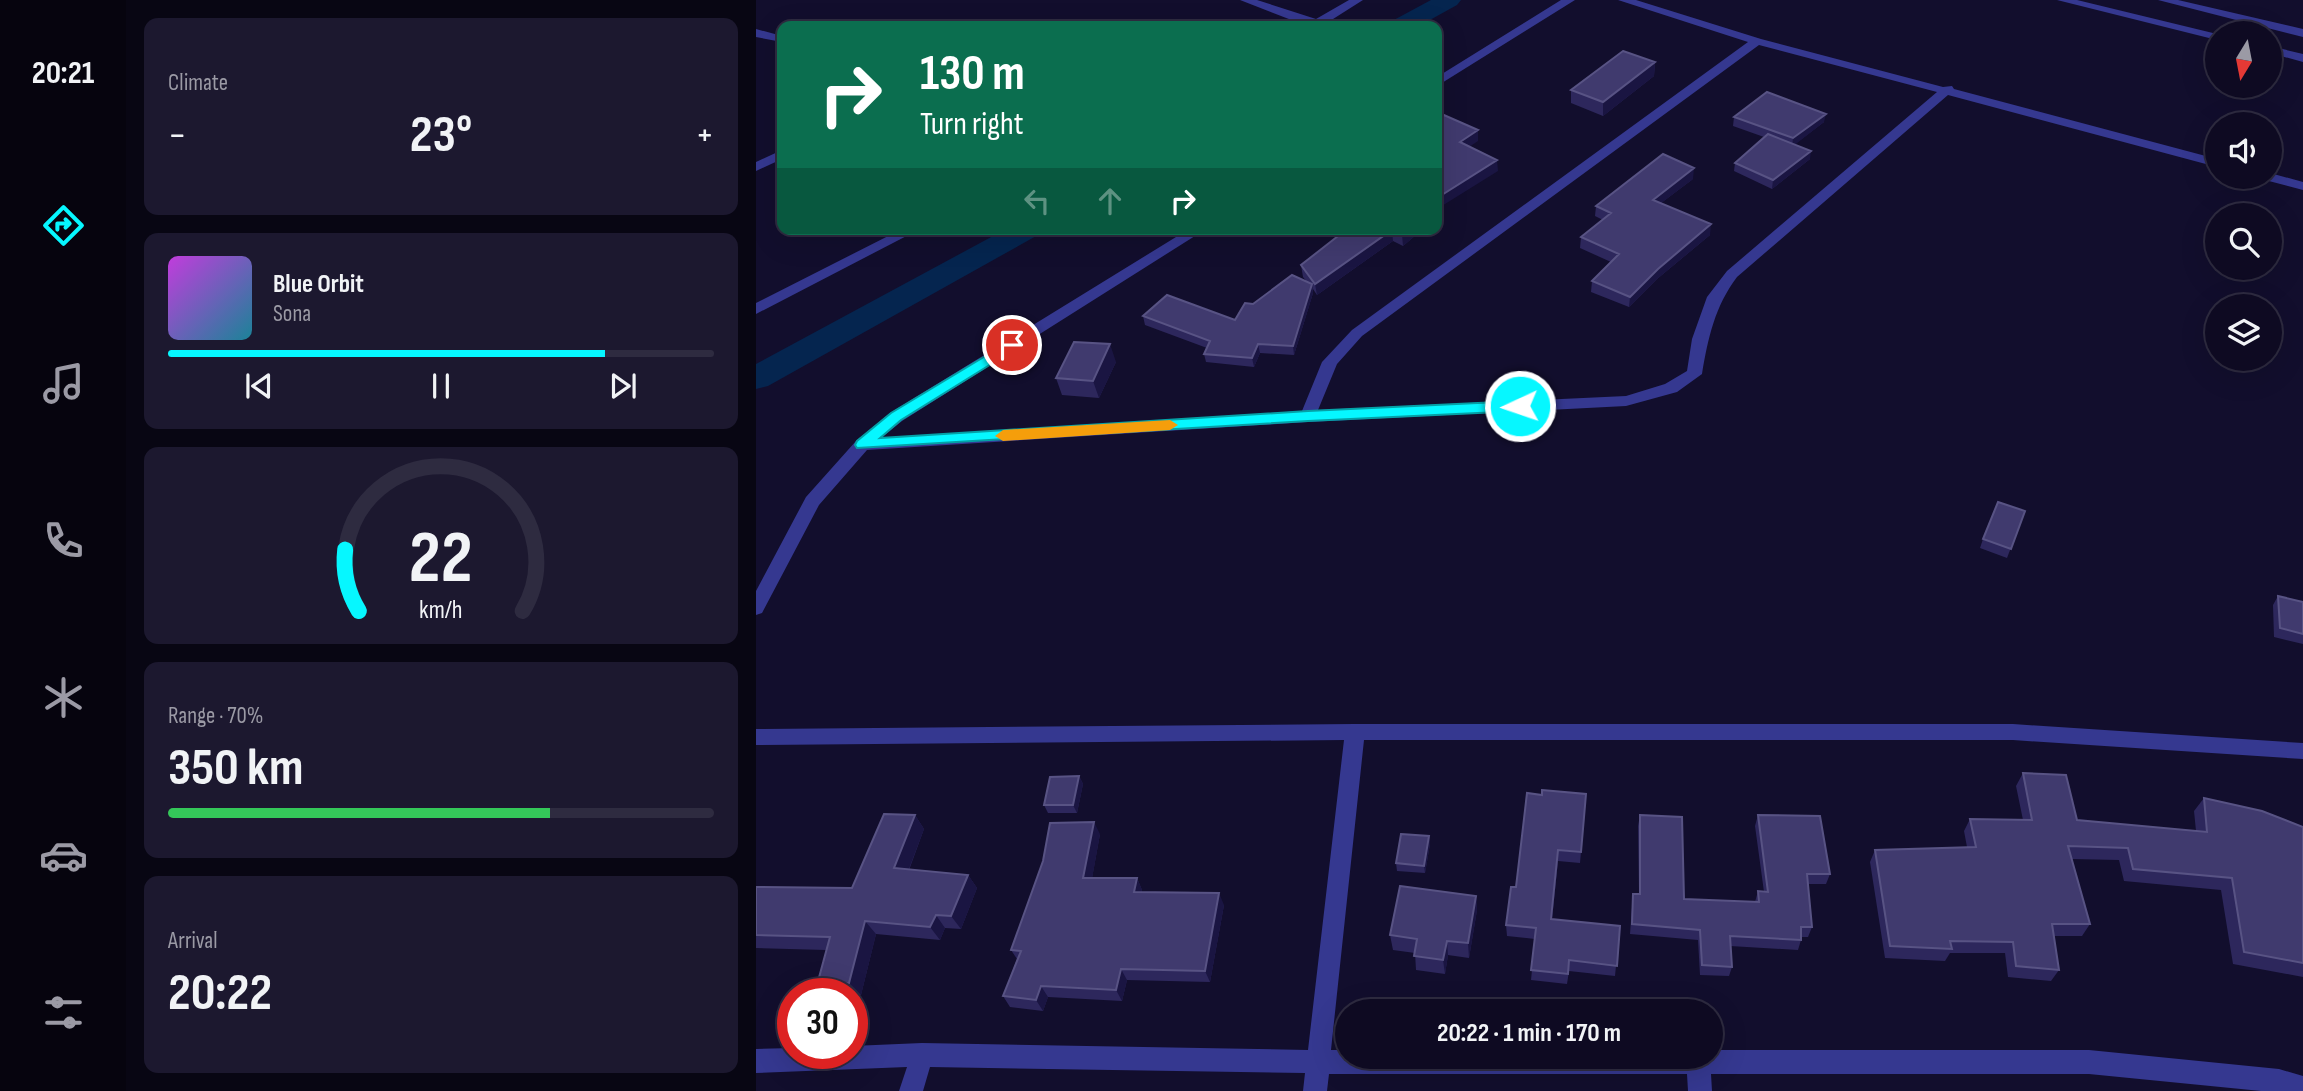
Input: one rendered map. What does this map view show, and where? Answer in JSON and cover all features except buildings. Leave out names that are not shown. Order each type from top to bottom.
[{"type":"street","points":[[1246,0],[1305,21]]},
{"type":"street","points":[[1323,21],[1357,0]]},
{"type":"street","points":[[1442,79],[1569,0]]},
{"type":"street","points":[[1624,0],[1757,41],[1948,89],[2205,160]]},
{"type":"street","points":[[2063,0],[2205,34]]},
{"type":"street","points":[[2164,0],[2303,33]]},
{"type":"street","points":[[756,33],[777,38]]},
{"type":"street","points":[[1308,416],[1330,362],[1357,333],[1757,41]]},
{"type":"street","points":[[2282,53],[2303,58]]},
{"type":"street","points":[[862,445],[1308,416],[1626,401],[1671,388],[1694,374],[1700,339],[1714,297],[1732,274],[1948,89]]},
{"type":"street","points":[[756,167],[777,156]]},
{"type":"street","points":[[2282,180],[2303,186]]},
{"type":"street","points":[[756,309],[901,235]]},
{"type":"street","points":[[756,608],[812,501],[862,445],[896,417],[1189,235]]},
{"type":"street","points":[[1315,1091],[1355,732]]},
{"type":"street","points":[[756,737],[1355,732],[2012,732],[2303,751]]},
{"type":"street","points":[[911,1091],[922,1055]]},
{"type":"street","points":[[756,1060],[922,1055],[1335,1062]]},
{"type":"street","points":[[1723,1060],[2089,1062],[2279,1081],[2303,1088]]},
{"type":"street","points":[[1699,1069],[1700,1091]]},
{"type":"waterway","points":[[1410,21],[1449,0]]},
{"type":"waterway","points":[[756,378],[1017,235]]},
{"type":"slow traffic","points":[[1003,436],[1170,425]]},
{"type":"route","points":[[1012,345],[896,417],[862,445],[1308,416],[1520,406]]}]
